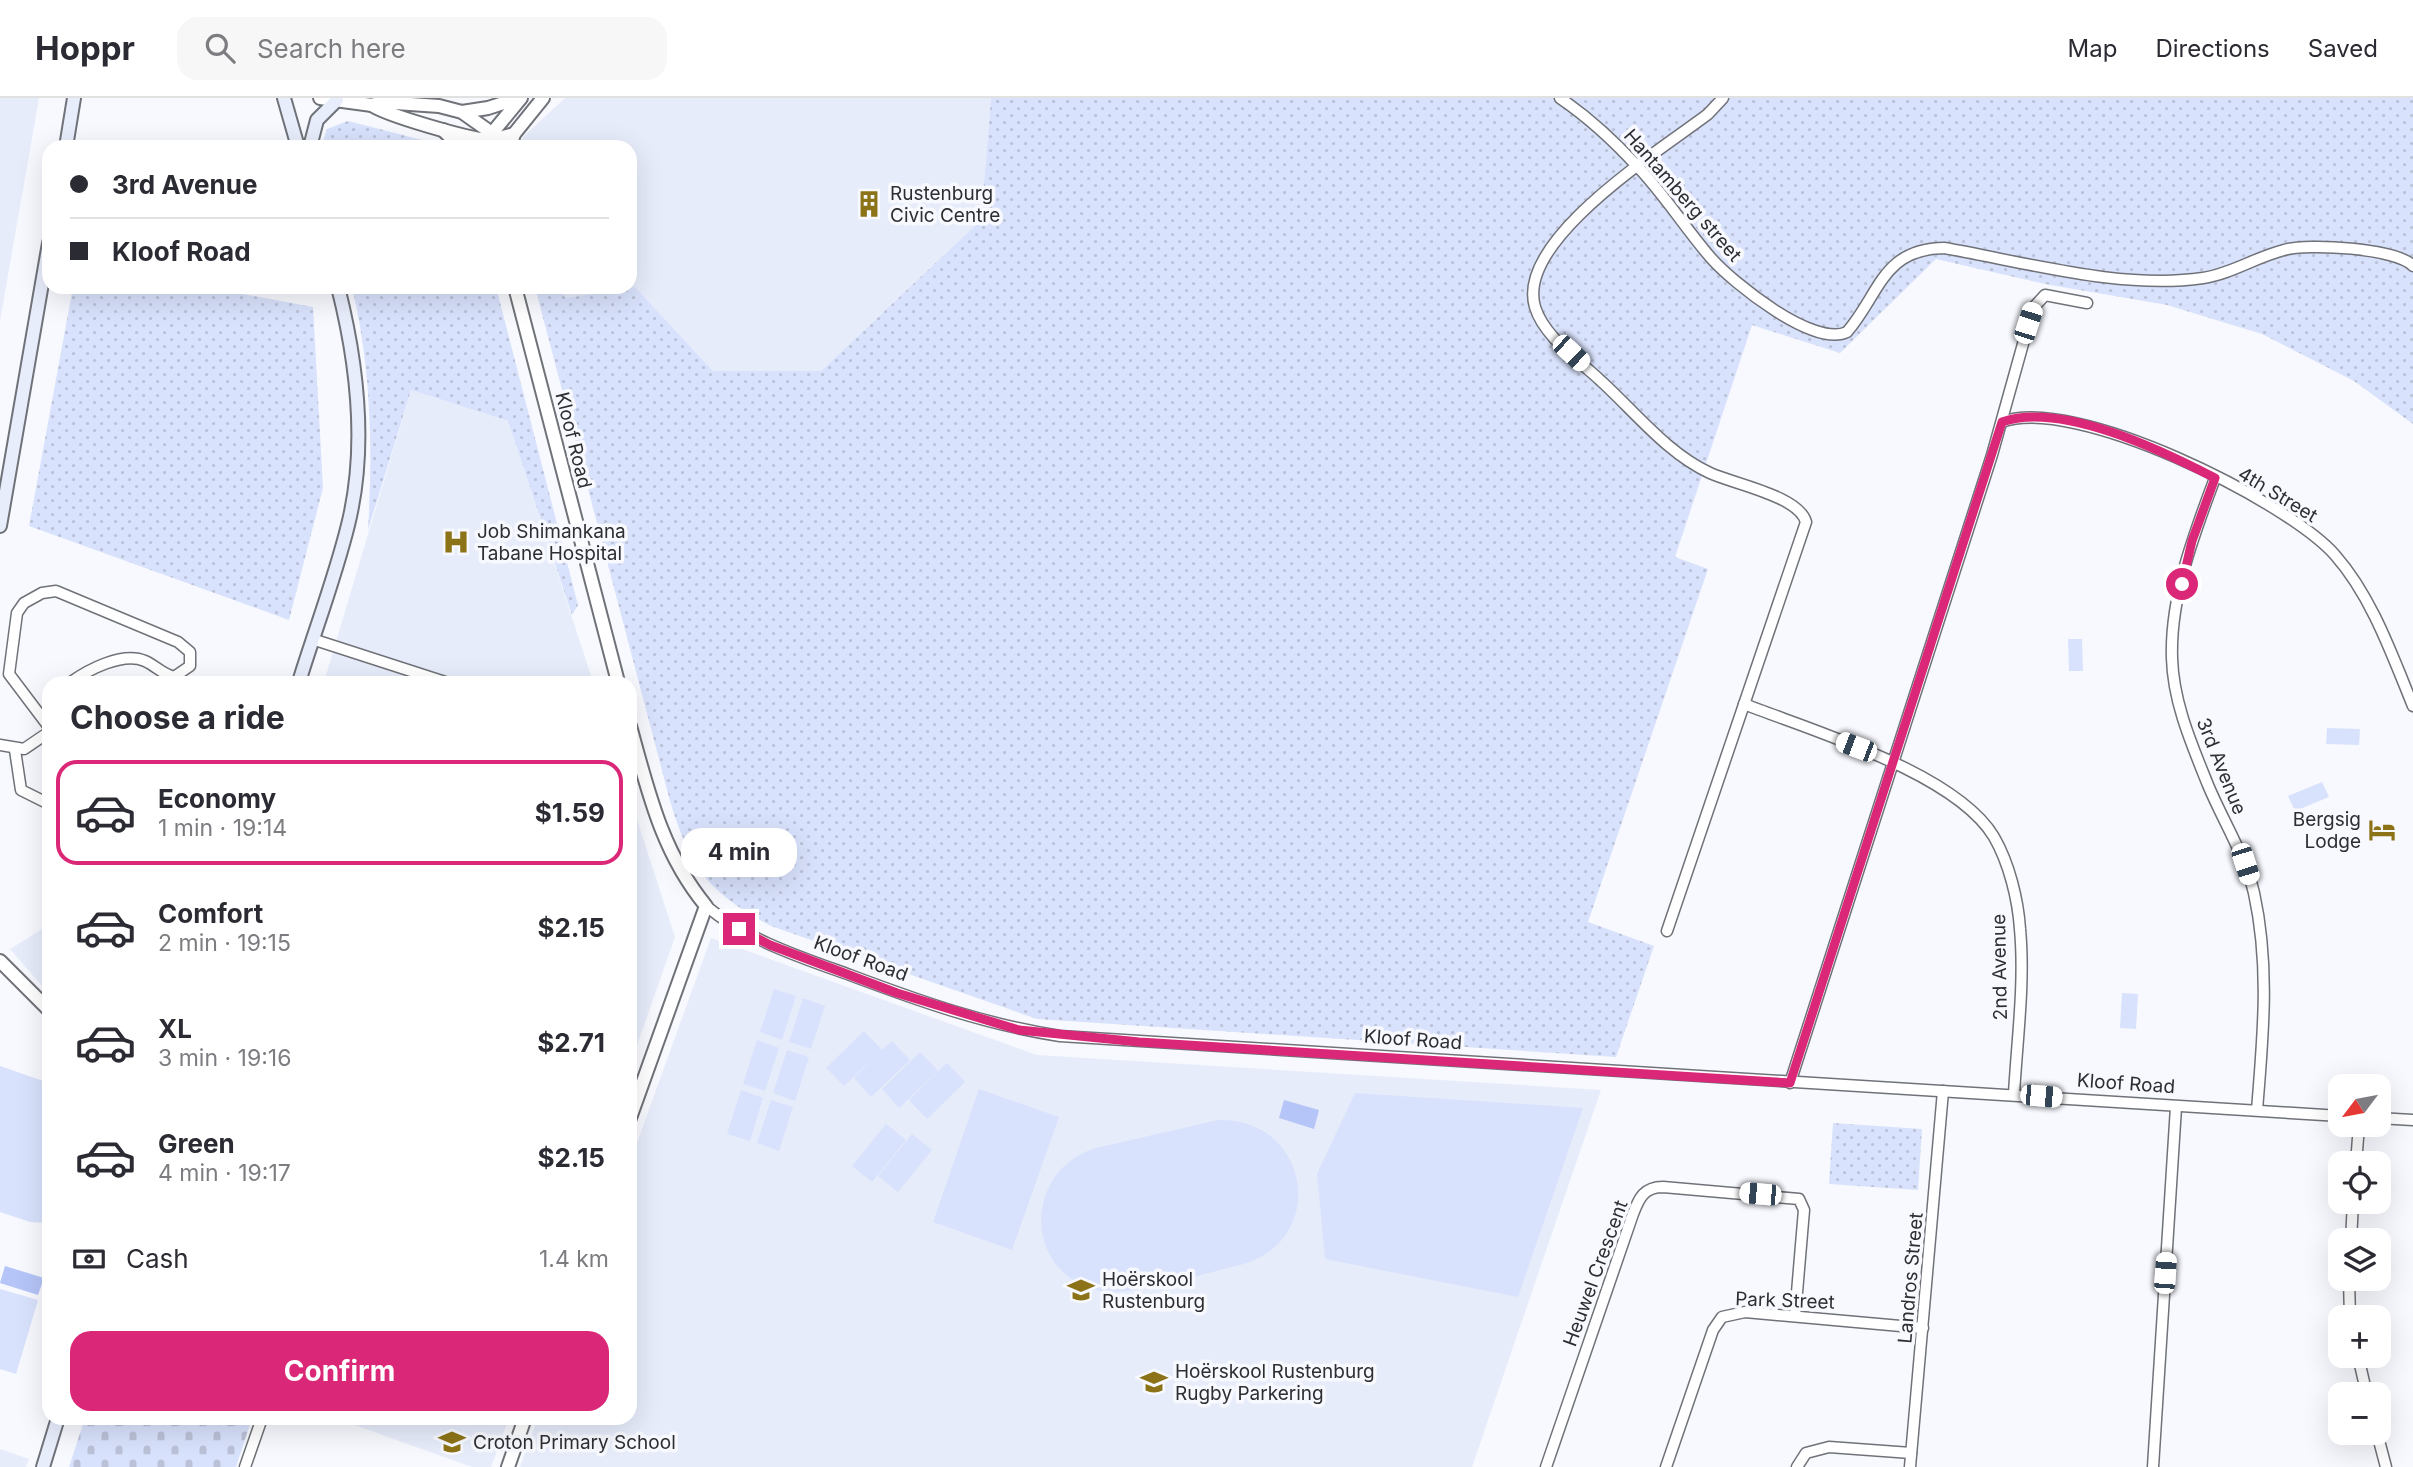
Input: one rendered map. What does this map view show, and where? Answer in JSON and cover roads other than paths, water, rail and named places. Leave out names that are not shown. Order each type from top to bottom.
[{"type":"main road","points":[[67,140],[74,98]]},
{"type":"main road","points":[[284,98],[296,140]]},
{"type":"main road","points":[[312,140],[317,120],[337,100]]},
{"type":"main road","points":[[0,526],[42,283]]},
{"type":"main road","points":[[301,676],[348,525],[356,467],[353,372],[339,294]]},
{"type":"main road","points":[[43,1467],[56,1425]]},
{"type":"street","points":[[320,98],[372,105],[381,102],[405,102],[462,112],[479,111],[520,98]]},
{"type":"street","points":[[492,140],[520,98]]},
{"type":"street","points":[[512,140],[543,98]]},
{"type":"street","name":"Hantamberg street","points":[[1560,98],[1603,132],[1639,167],[1713,260],[1763,301],[1818,332],[1839,336],[1854,324],[1875,287],[1910,254],[1932,248],[2097,275],[2159,281],[2206,278],[2296,247],[2383,253],[2403,258],[2413,266]]},
{"type":"street","points":[[1667,931],[1805,530],[1804,515],[1795,506],[1711,474],[1675,451],[1551,334],[1541,323],[1532,296],[1537,269],[1570,222],[1708,114],[1723,98]]},
{"type":"street","points":[[372,105],[381,112],[487,140]]},
{"type":"street","points":[[462,112],[490,140]]},
{"type":"street","points":[[440,127],[453,140]]},
{"type":"street","points":[[494,140],[514,134]]},
{"type":"street","name":"Kloof Road","points":[[517,294],[616,676]]},
{"type":"street","points":[[1790,1083],[2002,422],[2035,302],[2045,295],[2087,303]]},
{"type":"street","name":"4th Street","points":[[2002,422],[2026,418],[2064,421],[2099,428],[2161,451],[2293,519],[2336,556],[2367,602],[2413,706]]},
{"type":"street","name":"3rd Avenue","points":[[2215,478],[2192,541],[2176,606],[2172,657],[2181,712],[2209,787],[2245,864],[2258,919],[2266,984],[2257,1110]]},
{"type":"street","points":[[42,721],[11,679],[7,667],[17,613],[32,598],[49,590],[178,642],[190,652],[190,666],[175,676]]},
{"type":"street","points":[[313,639],[427,676]]},
{"type":"street","points":[[83,676],[110,662],[128,659],[143,660],[172,676]]},
{"type":"street","name":"2nd Avenue","points":[[1744,704],[1893,764],[1970,808],[1994,837],[2001,853],[2020,929],[2014,1094]]},
{"type":"street","points":[[0,745],[15,750],[32,746],[42,737]]},
{"type":"street","points":[[15,750],[21,790],[42,800]]},
{"type":"street","name":"Kloof Road","points":[[637,752],[652,807],[668,849],[688,885],[706,906],[739,929],[794,954],[897,993],[1019,1030],[1131,1041],[2328,1115]]},
{"type":"street","points":[[637,1098],[706,906]]},
{"type":"street","points":[[0,961],[42,1003]]},
{"type":"street","name":"Landros Street","points":[[1910,1467],[1943,1091]]},
{"type":"street","points":[[2153,1467],[2176,1107]]},
{"type":"street","points":[[2391,1119],[2413,1120]]},
{"type":"street","name":"Heuwel Crescent","points":[[1546,1467],[1633,1214],[1639,1200],[1649,1189],[1663,1186],[1799,1199],[1804,1210],[1795,1316]]},
{"type":"street","name":"Park Street","points":[[1666,1467],[1717,1323],[1722,1317],[1735,1313],[1795,1316],[1923,1328]]},
{"type":"street","points":[[245,1467],[260,1425]]},
{"type":"street","points":[[508,1467],[523,1425]]},
{"type":"street","points":[[2380,1445],[2386,1467]]},
{"type":"street","points":[[1797,1467],[1806,1453],[1823,1447],[1911,1453]]},
{"type":"water","points":[[1284,1100],[1319,1110],[1314,1129],[1279,1118]]},
{"type":"water","points":[[5,1266],[42,1277],[38,1295],[0,1283]]},
{"type":"place","name":"Rustenburg Civic Centre","points":[[869,204]]},
{"type":"place","name":"Job Shimankana Tabane Hospital","points":[[456,542]]},
{"type":"place","name":"Bergsig Lodge","points":[[2382,830]]},
{"type":"place","name":"Hoërskool Rustenburg","points":[[1081,1290]]},
{"type":"place","name":"Hoërskool Rustenburg Rugby Parkering","points":[[1154,1382]]},
{"type":"place","name":"Croton Primary School","points":[[452,1442]]}]
